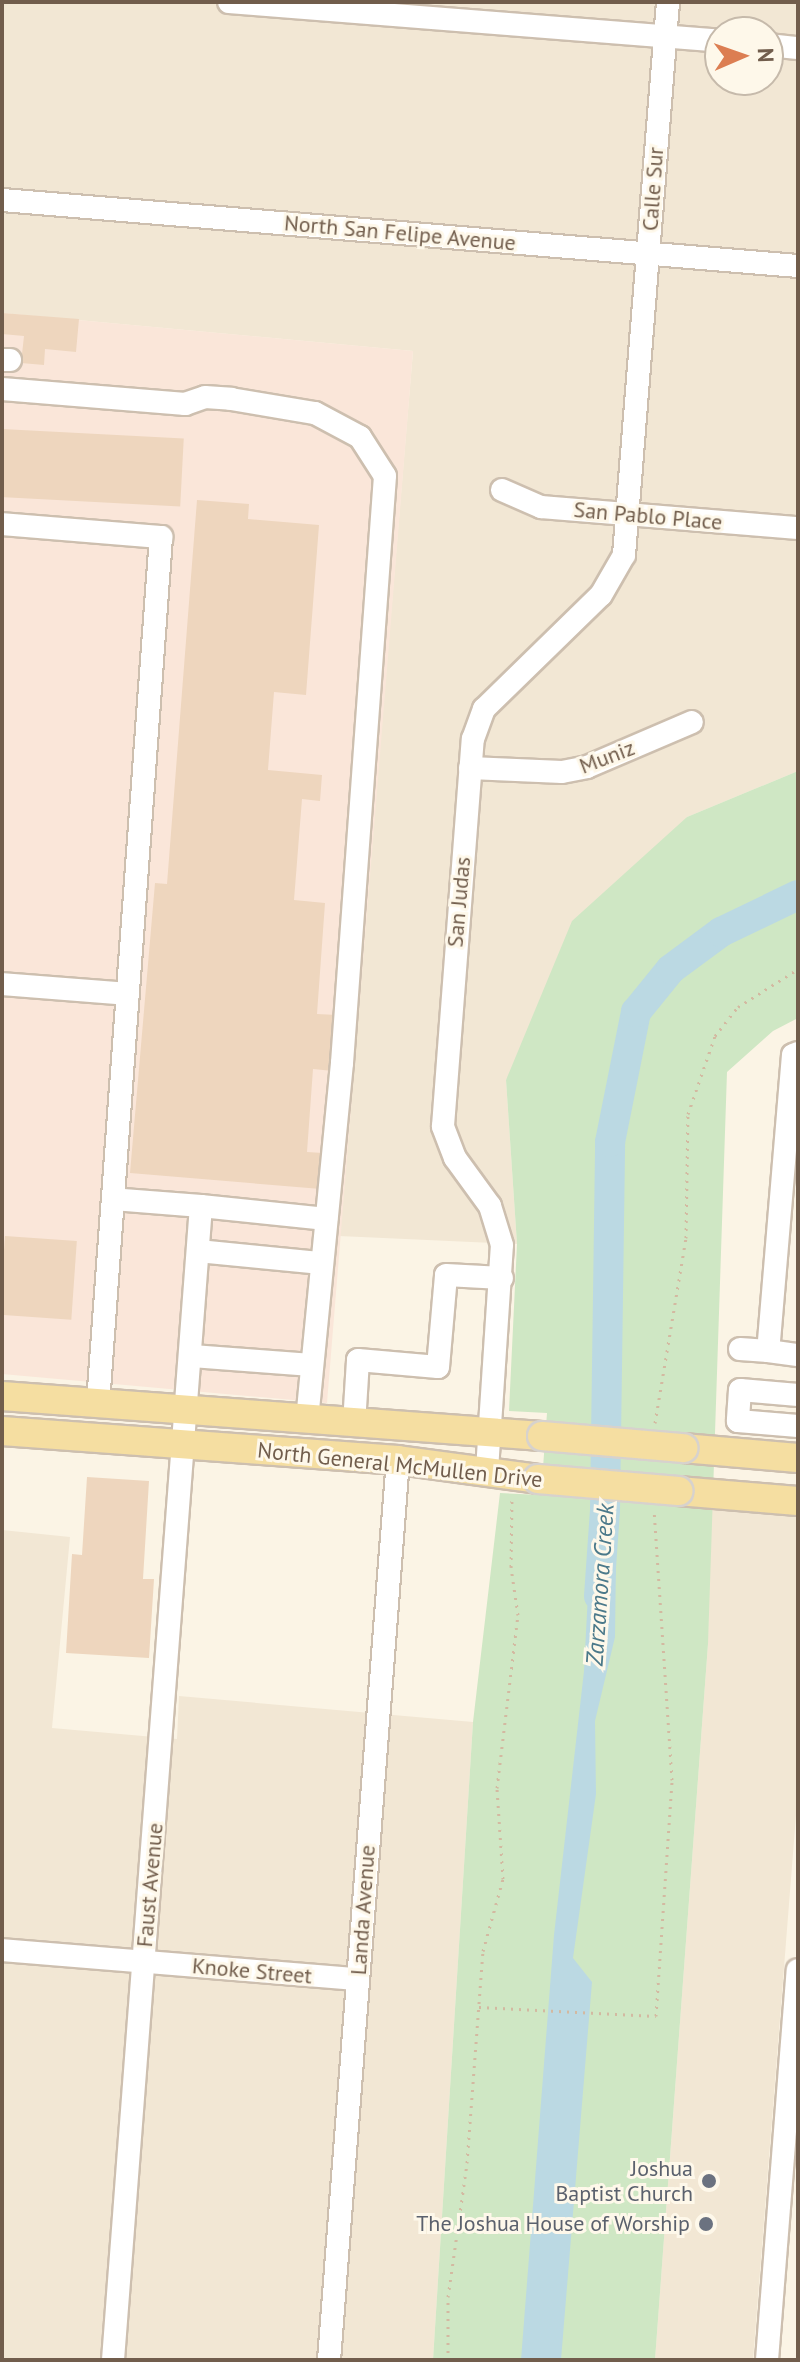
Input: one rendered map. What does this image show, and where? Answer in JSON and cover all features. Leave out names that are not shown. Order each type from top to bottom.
[{"type":"main road","name":"North General McMullen Drive","points":[[2,1396],[798,1458]]},
{"type":"main road","name":"North General McMullen Drive","points":[[2,1431],[398,1460],[538,1479],[798,1501]]},
{"type":"street","points":[[229,2],[704,40]]},
{"type":"street","name":"Calle Sur","points":[[641,377],[668,2]]},
{"type":"street","name":"North San Felipe Avenue","points":[[2,200],[798,266]]},
{"type":"street","name":"San Judas","points":[[487,1470],[502,1278],[498,1223],[455,1158],[443,1126],[475,726],[484,709],[610,585],[624,555],[630,515],[641,377]]},
{"type":"street","points":[[2,389],[185,404],[205,397],[315,413],[360,437],[385,476],[307,1420]]},
{"type":"street","name":"San Pablo Place","points":[[502,490],[541,507],[798,528]]},
{"type":"street","points":[[2,524],[161,537],[98,1403]]},
{"type":"street","name":"Muniz","points":[[470,768],[562,772],[587,767],[692,722]]},
{"type":"street","points":[[2,984],[128,994]]},
{"type":"street","points":[[768,1351],[793,1055],[798,1053]]},
{"type":"street","points":[[113,1199],[326,1219]]},
{"type":"street","name":"Faust Avenue","points":[[113,2360],[186,1445],[201,1206]]},
{"type":"street","points":[[198,1251],[321,1263]]},
{"type":"street","points":[[354,1424],[358,1360],[438,1367],[446,1275],[502,1278]]},
{"type":"street","points":[[740,1349],[798,1355]]},
{"type":"street","points":[[192,1356],[312,1365]]},
{"type":"street","points":[[798,1395],[740,1390],[738,1421],[798,1426]]},
{"type":"street","name":"Landa Avenue","points":[[329,2360],[398,1460]]},
{"type":"street","name":"Knoke Street","points":[[2,1950],[358,1979]]},
{"type":"street","points":[[767,2360],[798,1970]]},
{"type":"path","points":[[448,2360],[448,2297],[467,2163],[483,1951],[503,1879],[497,1788],[518,1615],[511,1567],[513,1501],[506,1493]]},
{"type":"path","points":[[479,2007],[656,2016]]},
{"type":"shaded area","points":[[2,2],[798,2],[798,771],[687,817],[506,1080],[517,1244],[339,1236],[413,351],[2,313]]},
{"type":"shaded area","points":[[2,313],[413,351],[327,1403],[2,1374]]},
{"type":"shaded area","points":[[709,1510],[798,1513],[798,1790],[753,2360],[655,2360],[708,1644]]},
{"type":"shaded area","points":[[2,1530],[70,1537],[52,1728],[177,1739],[179,1696],[473,1722],[433,2360],[2,2360]]},
{"type":"green space","points":[[798,771],[798,1018],[773,1031],[727,1072],[708,1644],[655,2360],[433,2360],[473,1722],[500,1493],[541,1495],[547,1413],[509,1411],[517,1244],[506,1080],[572,921],[687,817]]},
{"type":"water","points":[[601,1554],[616,1561],[615,1637],[595,1721],[596,1794],[573,1958],[592,1982],[561,2360],[521,2360],[554,1935],[584,1671],[590,1555]]},
{"type":"building","points":[[2,313],[79,319],[76,352],[45,349],[44,365],[21,363],[24,336],[2,334]]},
{"type":"building","points":[[2,429],[184,439],[180,506],[2,497]]},
{"type":"building","points":[[197,500],[249,504],[248,519],[319,525],[306,695],[274,692],[268,770],[322,775],[320,801],[302,799],[294,900],[325,903],[317,1014],[337,1015],[333,1071],[313,1069],[307,1152],[323,1153],[321,1189],[130,1173],[155,883],[167,884]]},
{"type":"building","points":[[5,1236],[77,1241],[71,1320],[2,1315]]},
{"type":"building","points":[[87,1477],[149,1481],[143,1579],[154,1579],[149,1658],[66,1653],[72,1554],[82,1555]]},
{"type":"waterway","name":"Zarzamora Creek","points":[[599,1596],[605,1510],[610,1142],[636,1012],[671,969],[721,932],[798,895]]},
{"type":"place","name":"Joshua Baptist Church","points":[[709,2181]]},
{"type":"place","name":"The Joshua House of Worship","points":[[706,2224]]}]
